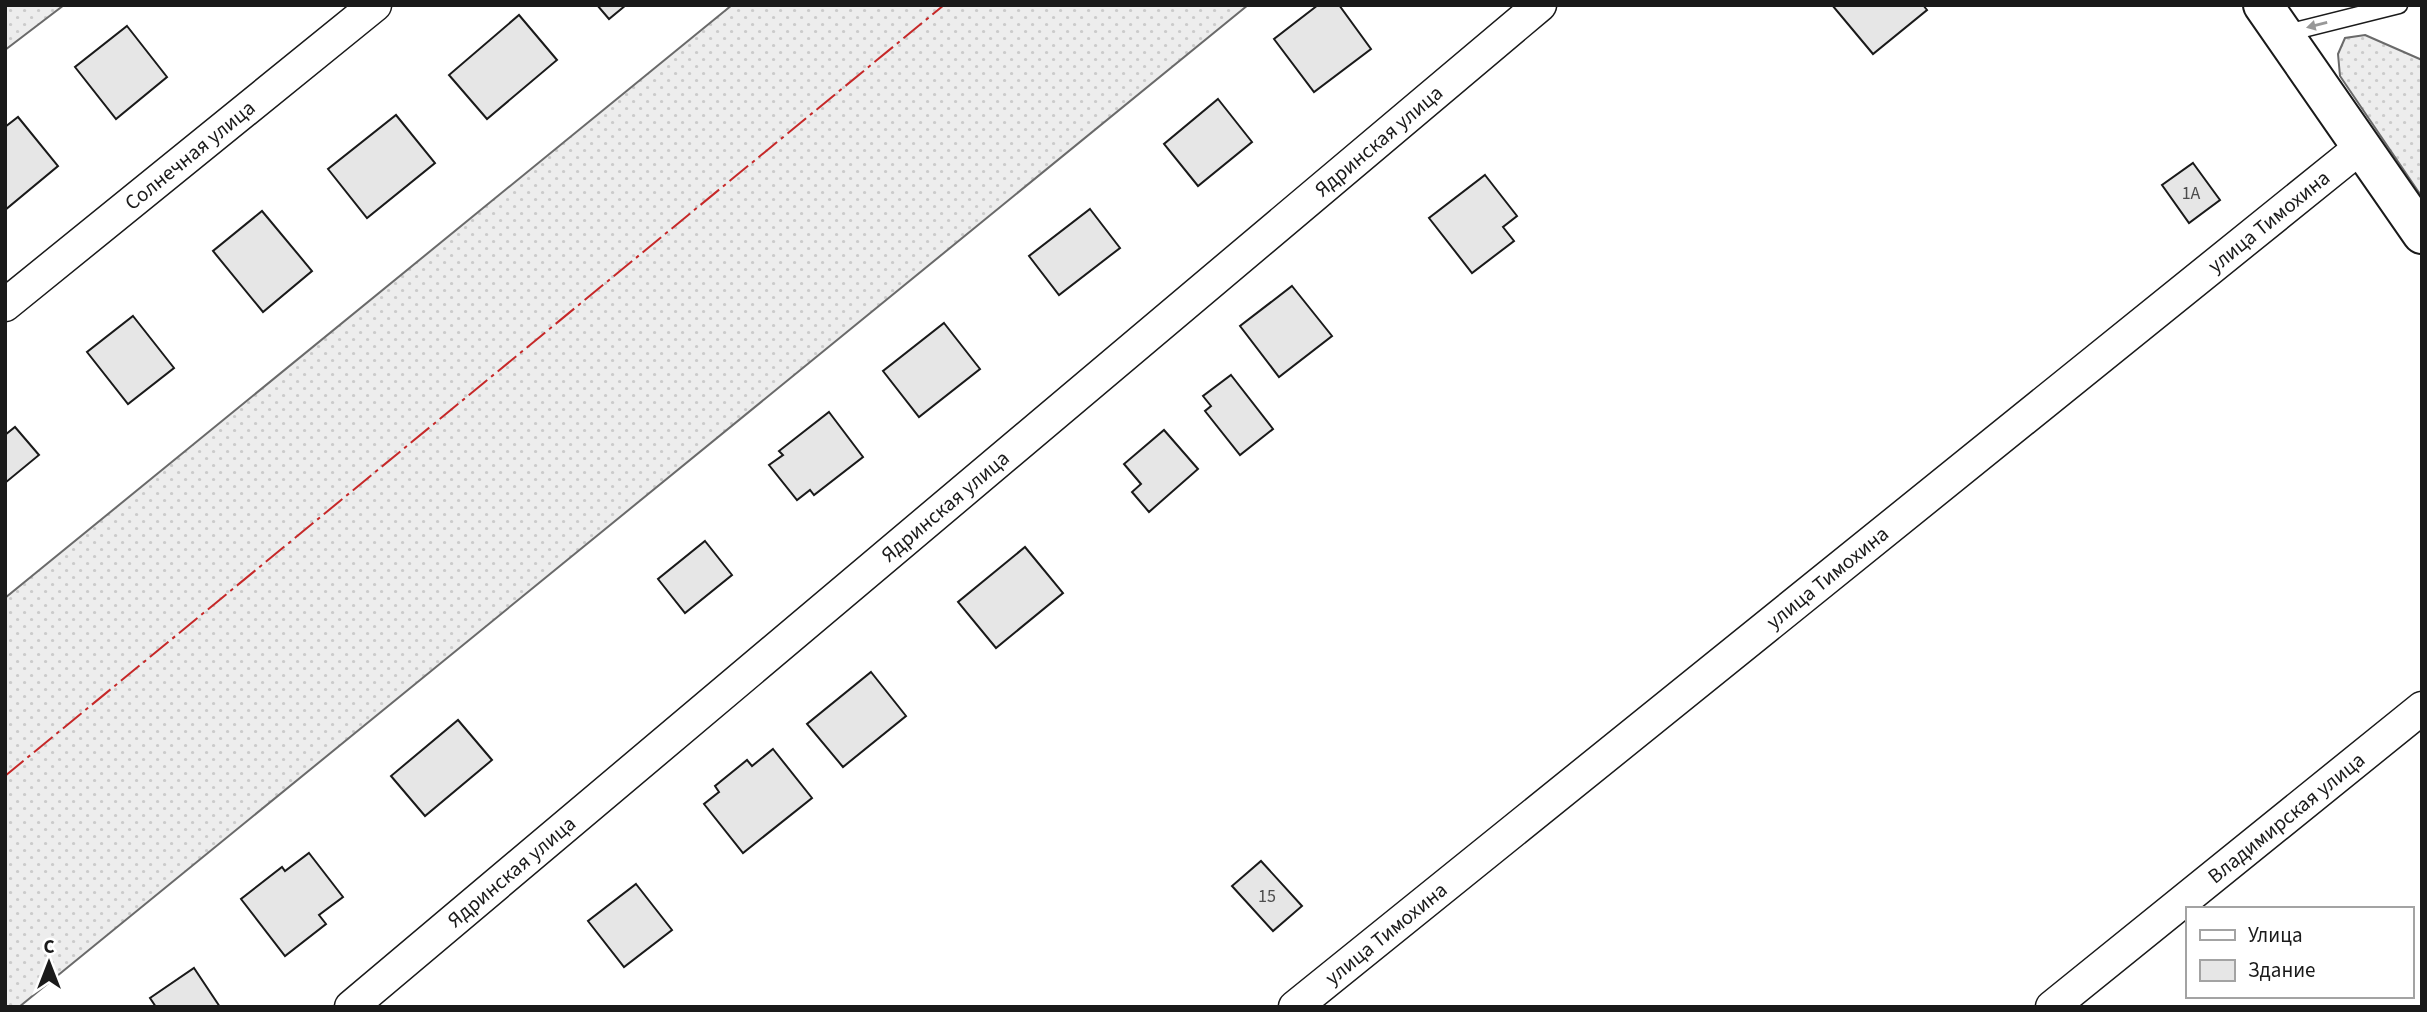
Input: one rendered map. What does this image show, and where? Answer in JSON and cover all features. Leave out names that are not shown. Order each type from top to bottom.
[{"type":"main road","points":[[2273,20],[2422,234]]},
{"type":"street","name":"Солнечная улица","points":[[5,304],[375,5]]},
{"type":"street","name":"Ядринская улица","points":[[351,1007],[1540,5]]},
{"type":"street","name":"улица Тимохина","points":[[1295,1007],[2361,147]]},
{"type":"street","name":"Владимирская улица","points":[[2052,1007],[2422,708]]},
{"type":"lane","points":[[2273,20],[2399,5]]},
{"type":"shaded area","points":[[5,5],[64,5],[5,50]]},
{"type":"shaded area","points":[[732,5],[1248,5],[19,1007],[5,1007],[5,598]]},
{"type":"shaded area","points":[[2365,35],[2422,60],[2422,197],[2340,76],[2338,54],[2345,38]]},
{"type":"building","points":[[597,5],[626,5],[609,19]]},
{"type":"building","points":[[1318,5],[1339,5],[1371,49],[1314,92],[1274,39]]},
{"type":"building","points":[[1832,5],[1923,5],[1927,10],[1873,54]]},
{"type":"building","points":[[519,15],[557,60],[487,119],[449,75]]},
{"type":"building","points":[[127,26],[167,77],[116,119],[75,67]]},
{"type":"building","points":[[1218,99],[1252,142],[1198,186],[1164,144]]},
{"type":"building","points":[[396,115],[435,163],[367,218],[328,169]]},
{"type":"building","points":[[18,117],[58,166],[5,210],[5,127]]},
{"type":"building","points":[[2193,163],[2220,200],[2189,223],[2162,185]]},
{"type":"building","points":[[1485,175],[1517,216],[1503,227],[1514,241],[1472,273],[1429,218]]},
{"type":"building","points":[[1090,209],[1120,248],[1059,295],[1029,256]]},
{"type":"building","points":[[262,211],[312,271],[263,312],[213,251]]},
{"type":"building","points":[[1292,286],[1332,336],[1279,377],[1240,326]]},
{"type":"building","points":[[133,316],[174,368],[128,404],[87,352]]},
{"type":"building","points":[[944,323],[980,369],[919,417],[883,371]]},
{"type":"building","points":[[1231,375],[1273,429],[1240,455],[1205,411],[1211,406],[1203,396]]},
{"type":"building","points":[[829,412],[863,457],[814,495],[810,490],[797,500],[769,465],[783,455],[779,451]]},
{"type":"building","points":[[15,427],[39,455],[5,483],[5,435]]},
{"type":"building","points":[[1164,430],[1198,469],[1149,512],[1132,492],[1141,484],[1124,464]]},
{"type":"building","points":[[705,541],[732,575],[685,613],[658,579]]},
{"type":"building","points":[[1025,547],[1063,593],[996,648],[958,602]]},
{"type":"building","points":[[871,672],[906,716],[843,767],[807,724]]},
{"type":"building","points":[[458,720],[492,760],[425,816],[391,776]]},
{"type":"building","points":[[773,749],[812,798],[743,853],[704,804],[719,792],[715,786],[747,760],[752,766]]},
{"type":"building","points":[[309,853],[343,897],[319,915],[326,924],[285,956],[241,899],[282,867],[285,871]]},
{"type":"building","points":[[1261,861],[1302,906],[1273,931],[1232,886]]},
{"type":"building","points":[[636,884],[672,930],[624,967],[588,921]]},
{"type":"building","points":[[194,968],[220,1007],[156,1007],[150,998]]},
{"type":"power","points":[[5,776],[944,5]]}]
